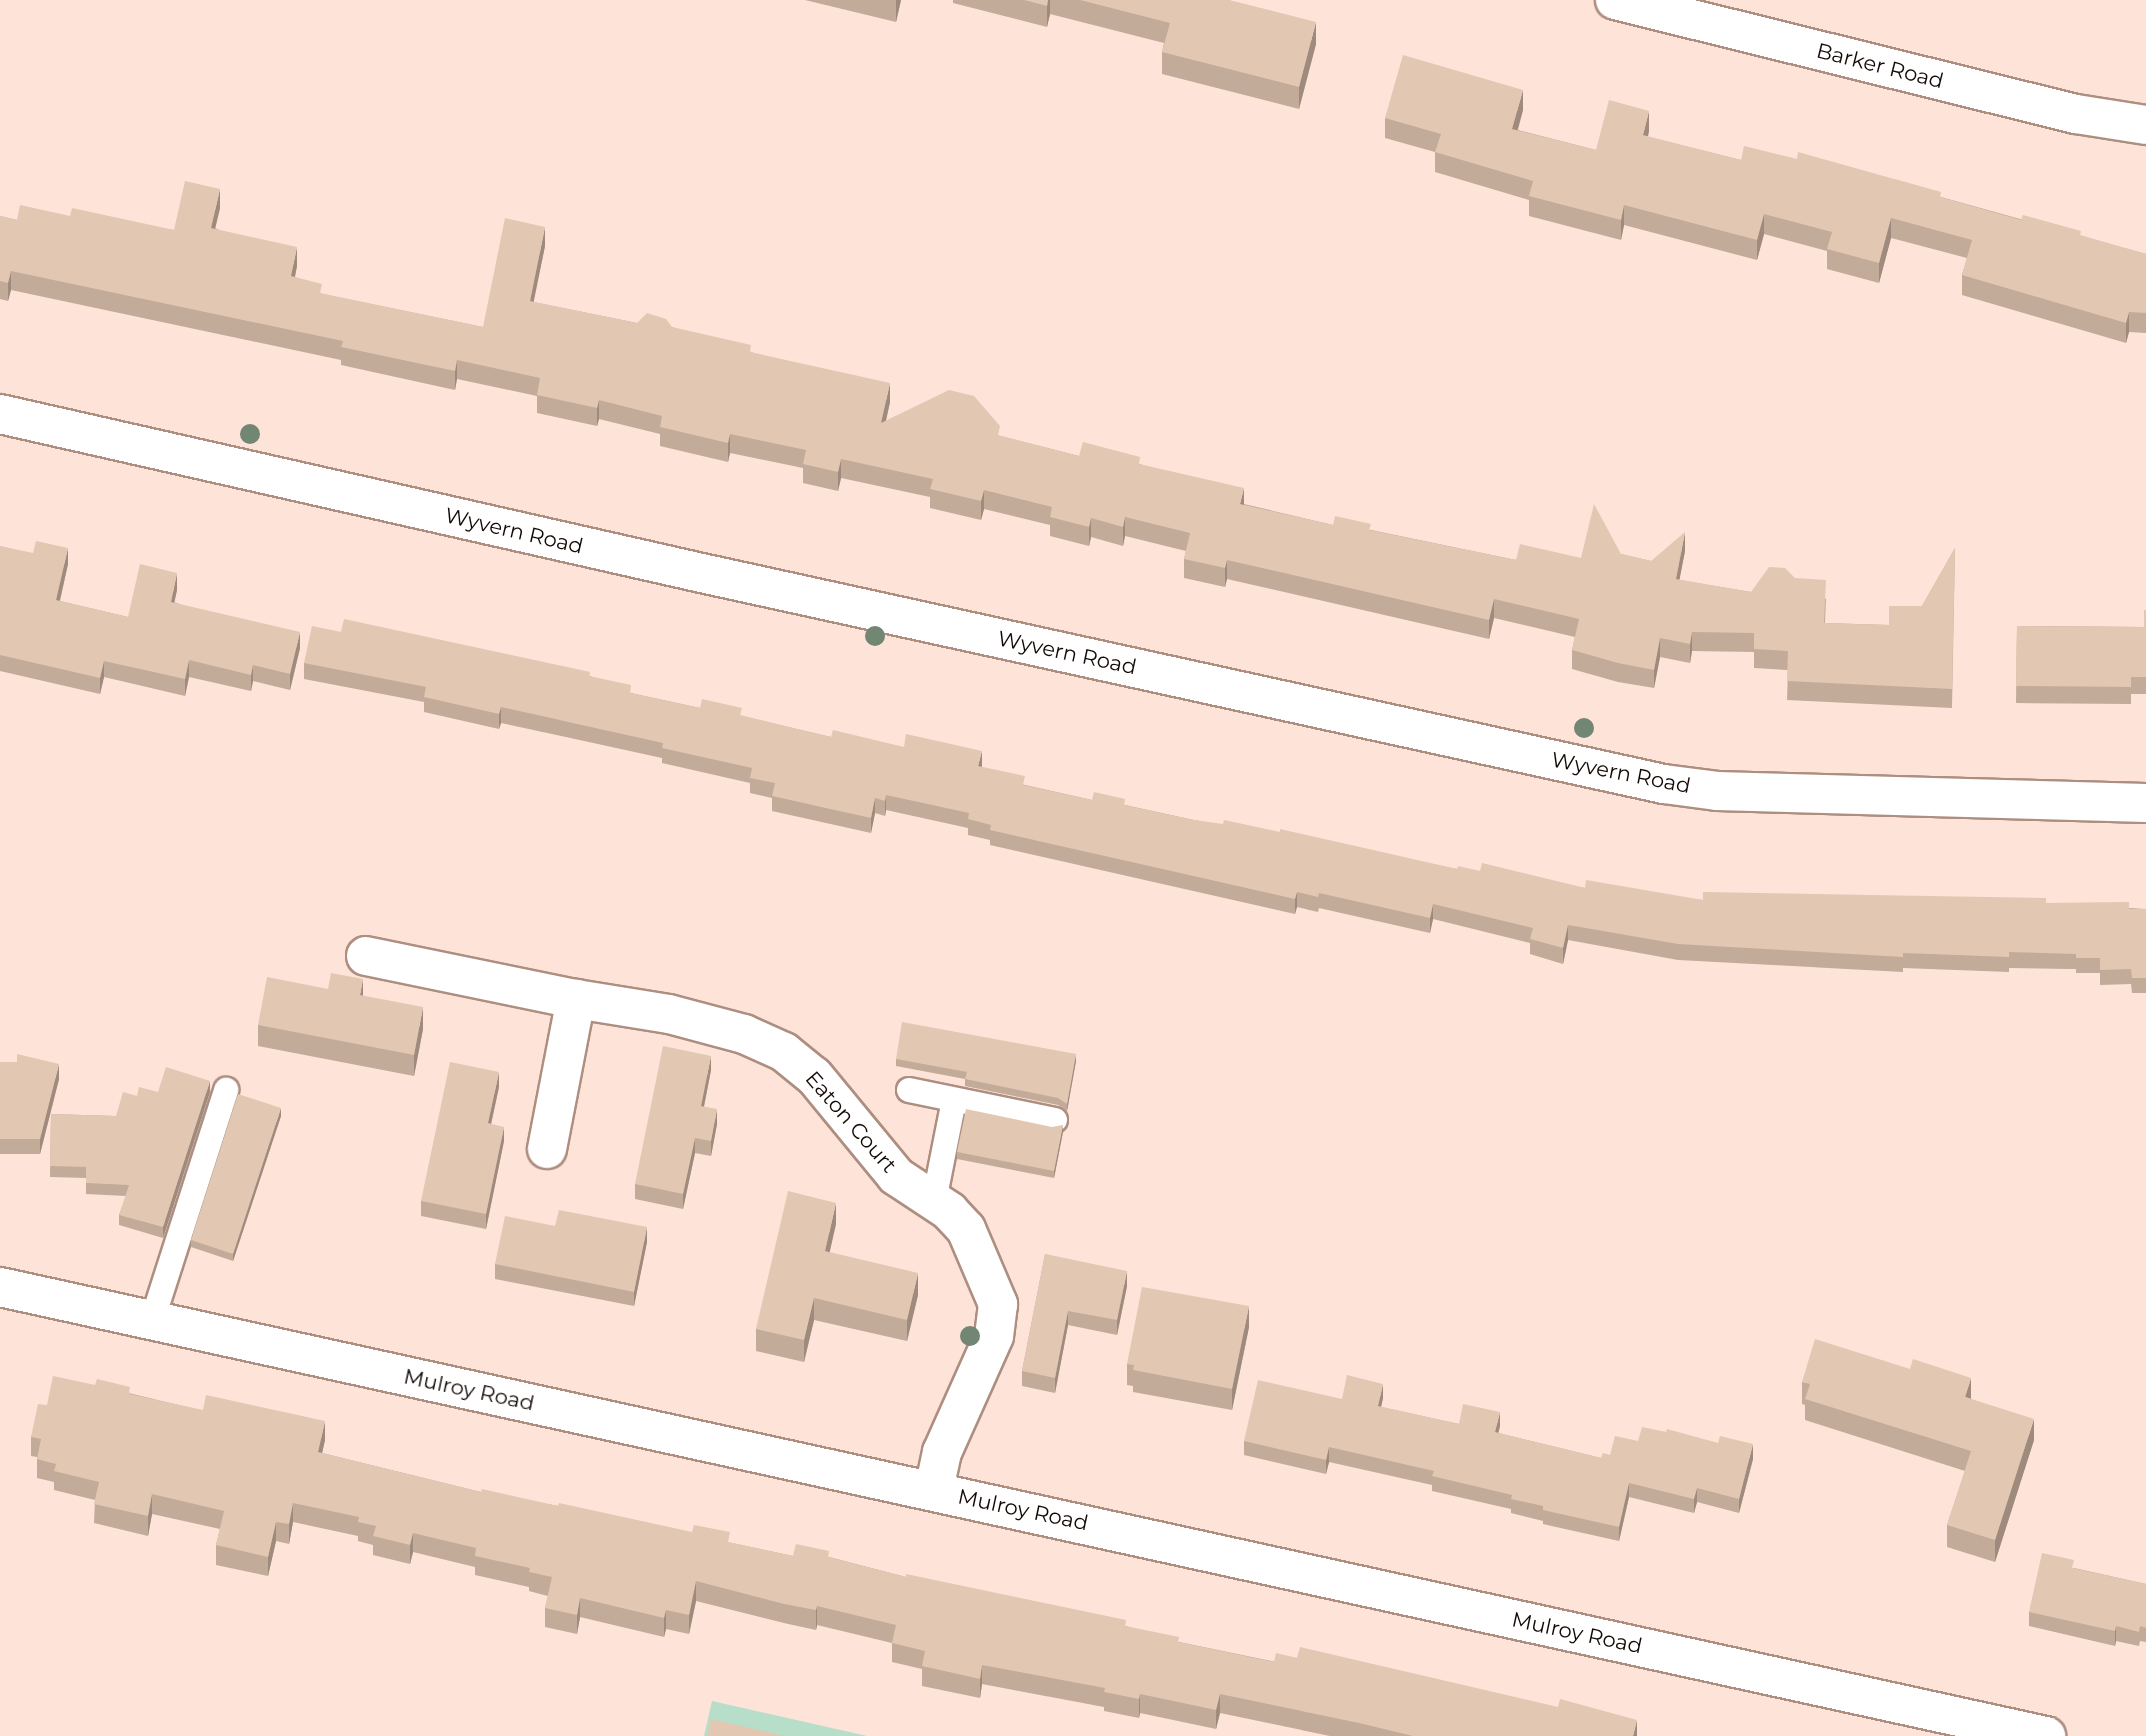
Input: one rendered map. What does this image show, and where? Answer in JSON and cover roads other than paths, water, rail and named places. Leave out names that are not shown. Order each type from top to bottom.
[{"type":"street","name":"Barker Road","points":[[1631,2],[2076,114],[2146,125]]},
{"type":"street","name":"Wyvern Road","points":[[0,414],[698,572],[1664,784],[1717,791],[2146,803]]},
{"type":"street","name":"Eaton Court","points":[[366,956],[576,999],[669,1014],[744,1034],[784,1052],[814,1076],[895,1176],[934,1201],[967,1229],[998,1304],[994,1335],[942,1452],[934,1491]]},
{"type":"street","points":[[547,1149],[576,999]]},
{"type":"street","name":"Mulroy Road","points":[[0,1287],[2046,1736]]},
{"type":"lane","points":[[152,1321],[226,1090]]},
{"type":"lane","points":[[909,1090],[1055,1120]]},
{"type":"lane","points":[[934,1201],[954,1100]]}]
